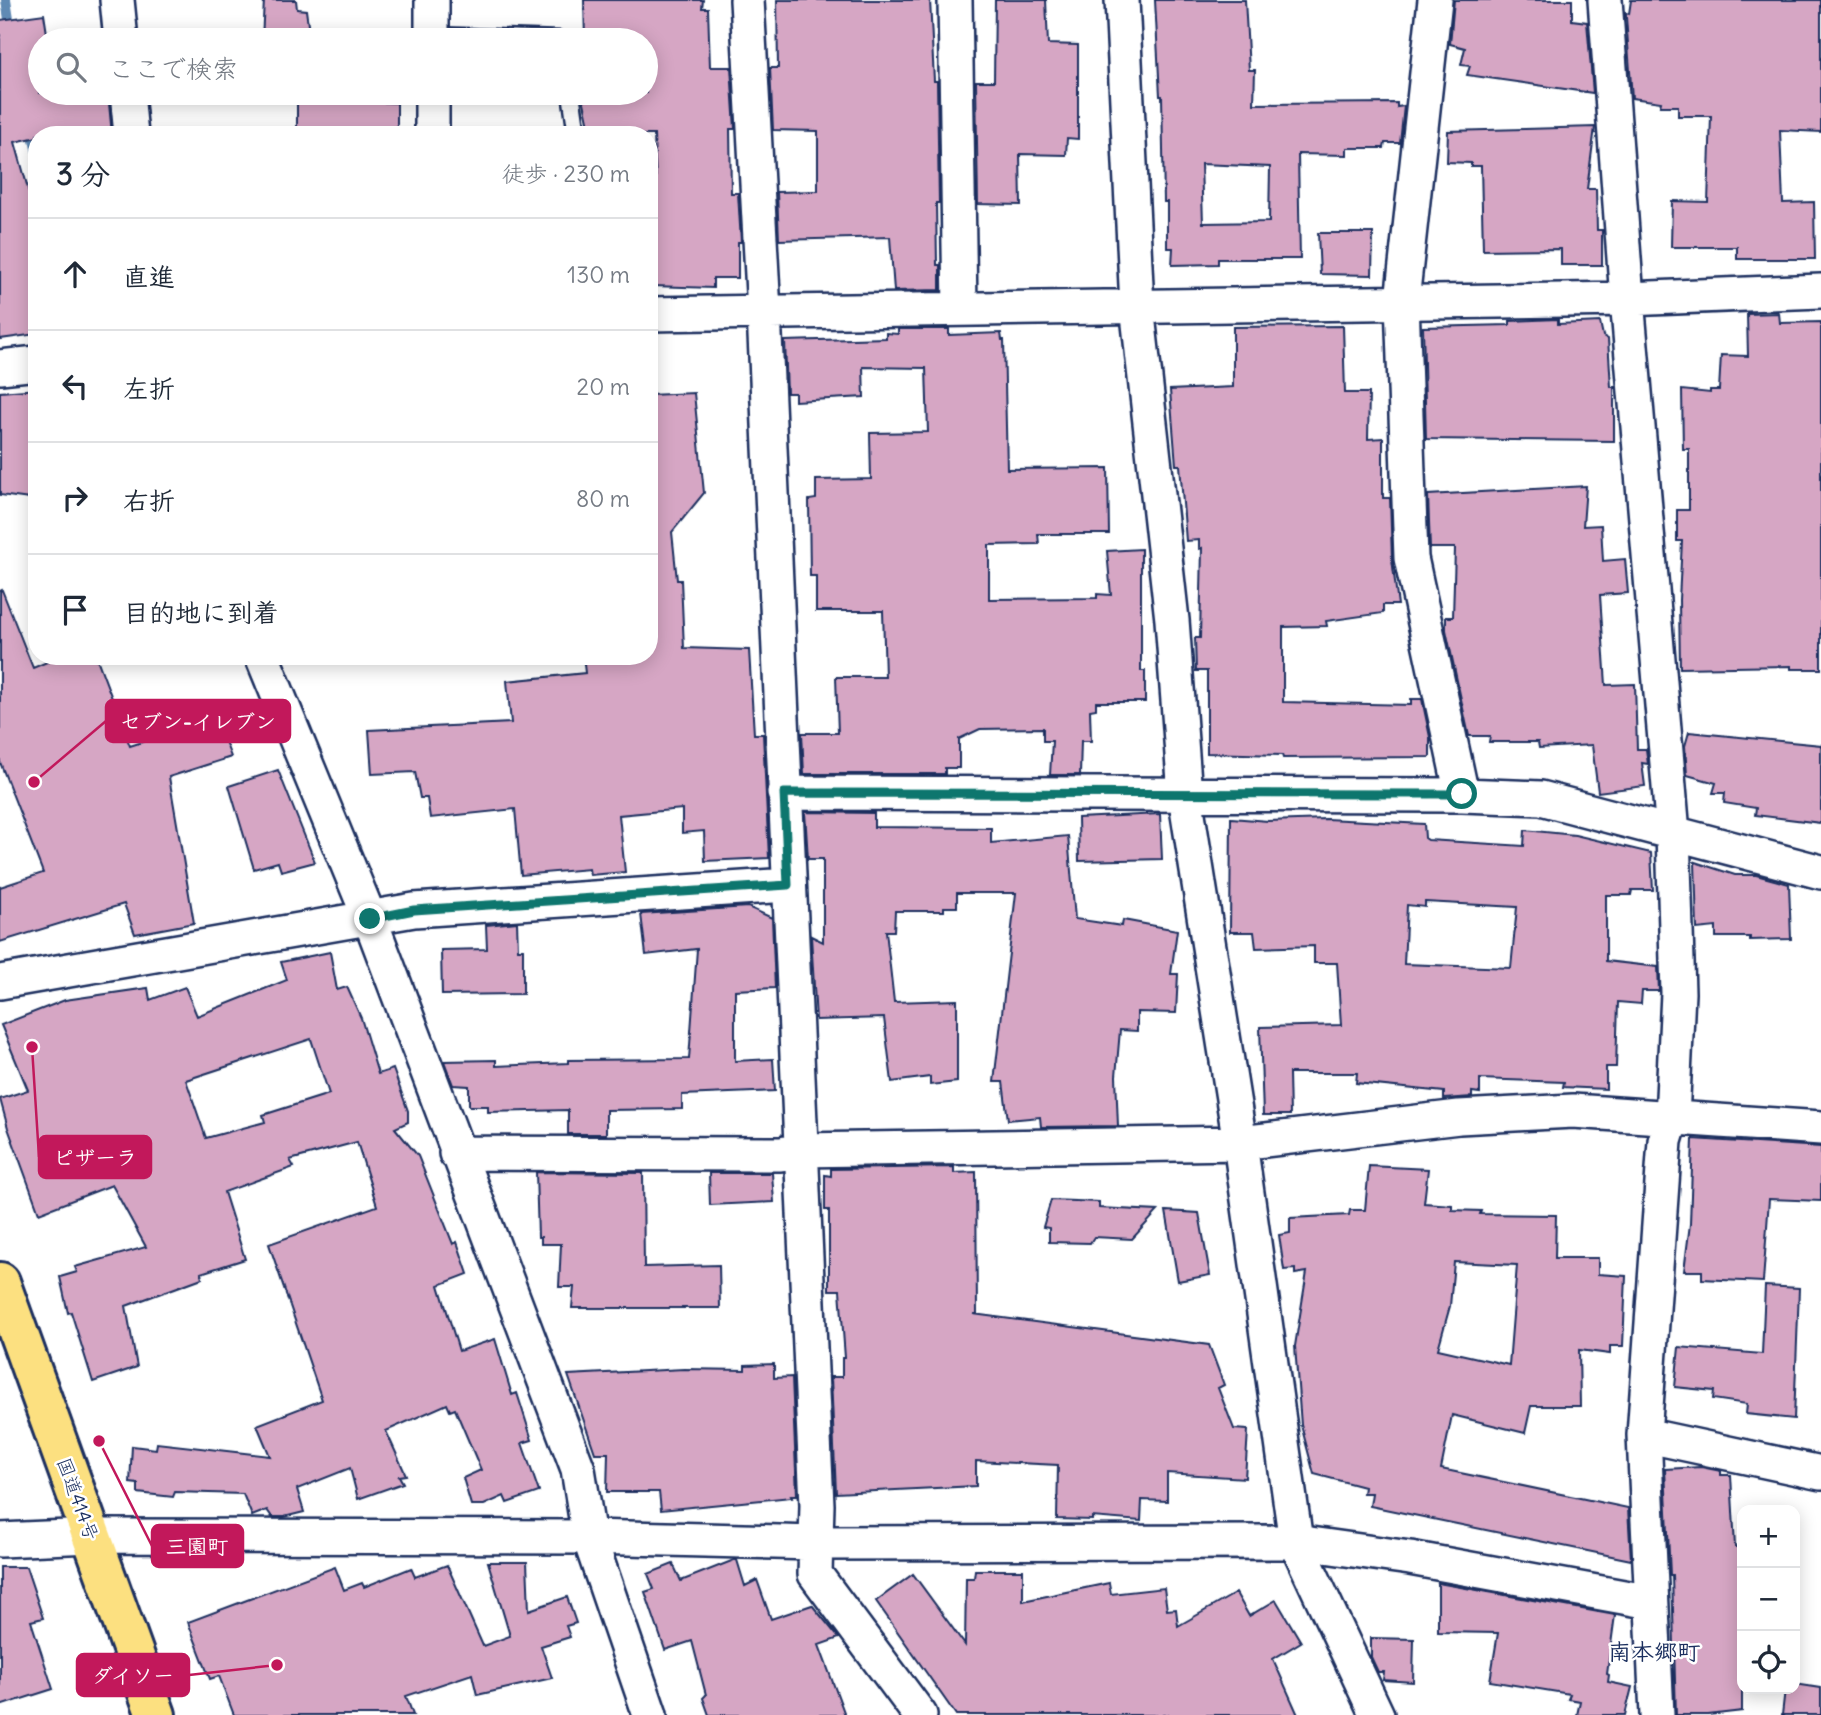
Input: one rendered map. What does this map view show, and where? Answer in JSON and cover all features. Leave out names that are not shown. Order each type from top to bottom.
[{"type":"highway","name":"国道414号","points":[[0,1282],[156,1715]]},
{"type":"street","points":[[117,0],[120,28]]},
{"type":"street","points":[[432,0],[432,28]]},
{"type":"street","points":[[747,0],[764,312],[799,1150],[817,1505],[816,1574],[920,1715]]},
{"type":"street","points":[[955,0],[960,308]]},
{"type":"street","points":[[1122,0],[1137,306],[1172,620],[1185,794],[1240,1143],[1296,1542],[1377,1715]]},
{"type":"street","points":[[1435,0],[1402,301],[1411,558],[1462,794]]},
{"type":"street","points":[[1605,0],[1627,299],[1673,832],[1678,993],[1672,1118],[1665,1141],[1644,1435],[1657,1715]]},
{"type":"street","points":[[128,105],[130,126]]},
{"type":"street","points":[[432,105],[432,126]]},
{"type":"street","points":[[658,314],[1627,299],[1821,291]]},
{"type":"street","points":[[0,368],[28,364]]},
{"type":"street","points":[[266,665],[370,919],[456,1153],[578,1469],[589,1538],[650,1715]]},
{"type":"street","points":[[784,793],[1462,794],[1541,797],[1821,872]]},
{"type":"street","points":[[0,982],[414,910],[788,885]]},
{"type":"street","points":[[456,1153],[781,1154],[799,1150],[1240,1143],[1459,1117],[1573,1111],[1821,1128]]},
{"type":"street","points":[[1644,1435],[1821,1472]]},
{"type":"street","points":[[0,1540],[91,1536],[589,1538],[815,1544],[1296,1542],[1409,1558],[1651,1602]]},
{"type":"lane","points":[[573,105],[576,126]]},
{"type":"building","points":[[264,0],[296,0],[297,9],[306,10],[308,28],[263,28]]},
{"type":"building","points":[[584,0],[703,0],[702,8],[708,8],[710,67],[731,67],[735,129],[730,129],[731,193],[738,193],[741,242],[738,242],[738,278],[713,278],[713,288],[658,286],[658,126],[589,126],[585,105],[658,105],[658,28],[585,28]]},
{"type":"building","points":[[777,0],[930,0],[934,81],[937,81],[939,203],[936,203],[940,290],[894,291],[890,237],[779,240],[777,192],[818,191],[818,131],[773,130],[770,68],[778,68]]},
{"type":"building","points":[[995,0],[1046,0],[1048,44],[1078,45],[1078,139],[1067,138],[1066,155],[1020,154],[1021,205],[978,204],[976,81],[994,81]]},
{"type":"building","points":[[1155,0],[1245,0],[1249,70],[1255,70],[1254,104],[1397,103],[1397,107],[1404,106],[1400,143],[1385,143],[1384,148],[1347,148],[1347,155],[1298,154],[1300,259],[1218,259],[1218,264],[1172,265],[1173,248],[1167,248],[1167,202],[1164,202]],"holes":[[[1201,164],[1270,167],[1269,222],[1203,223]]]},
{"type":"building","points":[[1454,0],[1572,0],[1572,20],[1587,22],[1593,93],[1467,75],[1470,66],[1461,65],[1465,48],[1450,44]]},
{"type":"building","points":[[1631,0],[1821,0],[1821,132],[1780,130],[1783,203],[1814,202],[1815,259],[1737,259],[1737,247],[1671,247],[1672,201],[1708,202],[1711,116],[1678,116],[1678,106],[1660,106],[1661,102],[1632,98],[1626,17]]},
{"type":"building","points":[[44,14],[46,28],[28,28],[28,105],[109,105],[111,126],[28,126],[28,139],[15,142],[28,189],[28,335],[0,339],[0,20]]},
{"type":"building","points":[[297,105],[397,105],[397,126],[297,126]]},
{"type":"building","points":[[1595,127],[1587,189],[1596,189],[1597,230],[1602,230],[1602,265],[1561,265],[1561,249],[1483,250],[1481,166],[1447,162],[1448,131]]},
{"type":"building","points":[[1318,233],[1373,233],[1372,275],[1320,274]]},
{"type":"building","points":[[1779,313],[1780,323],[1821,322],[1821,669],[1791,669],[1791,666],[1680,668],[1682,541],[1677,541],[1677,510],[1689,510],[1689,449],[1683,449],[1682,390],[1710,393],[1710,390],[1719,390],[1721,355],[1748,356],[1747,314]]},
{"type":"building","points":[[1558,319],[1558,324],[1600,322],[1603,336],[1608,339],[1611,387],[1614,387],[1614,441],[1426,439],[1423,327],[1510,325],[1510,321]]},
{"type":"building","points":[[1343,326],[1345,393],[1369,393],[1368,439],[1383,438],[1383,498],[1390,498],[1392,559],[1398,605],[1383,605],[1383,613],[1326,621],[1327,626],[1283,627],[1283,702],[1411,705],[1411,699],[1422,699],[1430,737],[1430,757],[1283,758],[1282,755],[1207,753],[1207,671],[1196,671],[1195,638],[1200,638],[1202,548],[1199,549],[1199,540],[1186,541],[1170,390],[1233,387],[1233,327]]},
{"type":"building","points":[[898,329],[949,329],[949,335],[1001,333],[1004,340],[1007,469],[1108,468],[1109,534],[1038,534],[1039,544],[989,545],[989,599],[1097,598],[1097,594],[1111,595],[1107,551],[1141,549],[1141,671],[1145,671],[1145,702],[1096,702],[1096,709],[1090,710],[1091,741],[1081,741],[1080,775],[1050,775],[1052,741],[1043,741],[1043,728],[980,729],[959,739],[959,768],[945,768],[945,774],[804,774],[802,733],[838,733],[836,677],[885,677],[883,611],[816,611],[816,576],[810,576],[809,500],[816,499],[816,480],[871,479],[870,433],[928,432],[926,368],[863,367],[864,397],[795,401],[795,393],[787,393],[785,341],[886,338],[886,333],[898,334]]},
{"type":"building","points":[[28,390],[28,499],[0,495],[0,392]]},
{"type":"building","points":[[694,393],[704,493],[672,532],[677,580],[681,580],[684,648],[749,650],[754,734],[763,734],[769,858],[705,861],[704,831],[682,833],[682,809],[619,815],[625,872],[590,875],[589,869],[521,875],[515,809],[430,818],[427,798],[420,798],[415,772],[372,774],[369,730],[511,723],[507,681],[585,673],[584,665],[658,665],[658,395]]},
{"type":"building","points":[[1586,486],[1583,526],[1601,525],[1603,561],[1625,559],[1628,593],[1600,595],[1606,685],[1635,684],[1637,749],[1646,749],[1648,764],[1642,763],[1645,786],[1598,792],[1592,745],[1539,748],[1538,742],[1489,742],[1490,736],[1469,736],[1446,630],[1446,617],[1453,617],[1455,548],[1430,548],[1428,495]]},
{"type":"building","points":[[2,590],[28,655],[28,665],[33,668],[40,665],[99,665],[130,746],[216,718],[231,757],[169,777],[194,923],[135,934],[124,904],[0,942],[0,887],[43,873],[0,762]]},
{"type":"building","points":[[1689,732],[1821,745],[1821,823],[1755,815],[1756,808],[1724,803],[1725,793],[1713,793],[1716,783],[1687,775],[1685,746]]},
{"type":"building","points":[[278,770],[315,862],[281,871],[278,862],[254,869],[229,786]]},
{"type":"building","points":[[805,812],[874,813],[874,827],[991,828],[991,843],[1068,836],[1075,919],[1122,926],[1123,920],[1177,930],[1171,974],[1178,974],[1176,1013],[1137,1012],[1137,1031],[1120,1030],[1116,1076],[1118,1126],[1041,1127],[1040,1117],[1008,1120],[1003,1082],[994,1082],[1016,893],[957,893],[957,907],[944,907],[944,911],[895,911],[894,931],[886,931],[894,1002],[957,1000],[957,1082],[930,1085],[930,1077],[892,1082],[884,1018],[816,1020],[811,936],[823,942],[823,859],[808,859]]},
{"type":"building","points":[[1160,814],[1162,859],[1079,861],[1078,818]]},
{"type":"building","points":[[1231,818],[1424,824],[1425,838],[1428,840],[1524,846],[1525,830],[1575,835],[1651,853],[1653,890],[1632,890],[1631,895],[1606,895],[1606,961],[1658,967],[1659,991],[1642,991],[1641,1004],[1618,1002],[1616,1067],[1606,1067],[1606,1089],[1563,1087],[1564,1082],[1480,1079],[1480,1093],[1472,1092],[1472,1097],[1444,1099],[1444,1092],[1356,1083],[1357,1073],[1289,1073],[1290,1115],[1263,1115],[1260,1027],[1341,1025],[1337,963],[1314,963],[1314,946],[1256,948],[1254,932],[1230,932]],"holes":[[[1425,902],[1517,907],[1511,968],[1404,964],[1407,905],[1425,907]]]},
{"type":"building","points":[[1695,862],[1735,875],[1756,875],[1789,884],[1791,939],[1716,937],[1716,927],[1697,929]]},
{"type":"building","points":[[748,907],[772,918],[775,988],[735,990],[735,1061],[773,1059],[775,1091],[682,1095],[682,1109],[606,1110],[606,1134],[568,1134],[568,1110],[488,1112],[488,1106],[469,1106],[469,1086],[453,1085],[444,1061],[496,1060],[496,1066],[568,1063],[568,1060],[689,1059],[697,949],[646,955],[641,914]]},
{"type":"building","points":[[517,922],[518,949],[523,949],[523,994],[442,995],[441,950],[487,949],[486,925]]},
{"type":"building","points":[[330,952],[337,990],[347,987],[361,1018],[378,1074],[393,1069],[408,1111],[408,1122],[395,1128],[418,1156],[453,1244],[457,1242],[468,1274],[439,1285],[459,1351],[495,1339],[512,1395],[517,1393],[532,1440],[522,1443],[539,1492],[507,1503],[504,1496],[484,1505],[471,1505],[463,1478],[481,1470],[455,1409],[450,1411],[447,1404],[386,1431],[406,1475],[399,1476],[403,1483],[358,1499],[350,1468],[297,1489],[304,1512],[284,1517],[272,1517],[267,1510],[252,1516],[243,1494],[175,1492],[173,1497],[138,1493],[138,1484],[130,1483],[132,1446],[156,1449],[157,1443],[270,1456],[257,1425],[322,1400],[269,1244],[377,1206],[357,1142],[290,1160],[294,1167],[224,1192],[245,1259],[201,1273],[202,1278],[126,1306],[137,1367],[93,1382],[71,1312],[68,1313],[60,1277],[77,1272],[75,1267],[146,1247],[112,1185],[39,1213],[0,1099],[28,1090],[1,1025],[65,1000],[148,988],[150,1000],[185,987],[197,1016],[287,980],[281,962]],"holes":[[[311,1039],[329,1094],[263,1115],[265,1122],[206,1138],[186,1080]]]},
{"type":"building","points":[[1693,1139],[1821,1147],[1821,1201],[1769,1199],[1763,1282],[1702,1279],[1702,1271],[1684,1271],[1690,1224]]},
{"type":"building","points":[[1369,1166],[1428,1169],[1424,1203],[1452,1205],[1452,1210],[1481,1211],[1480,1214],[1556,1215],[1555,1258],[1598,1258],[1598,1274],[1626,1276],[1623,1346],[1610,1346],[1610,1354],[1579,1350],[1580,1406],[1531,1406],[1525,1433],[1452,1415],[1441,1469],[1628,1508],[1631,1560],[1370,1506],[1372,1493],[1363,1493],[1364,1487],[1314,1474],[1301,1425],[1295,1346],[1307,1272],[1295,1274],[1295,1269],[1284,1270],[1279,1235],[1290,1233],[1290,1218],[1349,1215],[1350,1210],[1365,1210]],"holes":[[[1454,1262],[1517,1265],[1509,1365],[1438,1349],[1450,1306]]]},
{"type":"building","points":[[954,1167],[954,1173],[976,1172],[977,1314],[973,1314],[1209,1345],[1224,1385],[1218,1388],[1234,1429],[1248,1430],[1245,1478],[1167,1473],[1167,1501],[1142,1500],[1141,1521],[1092,1517],[1092,1520],[1057,1519],[1058,1465],[976,1461],[976,1486],[836,1493],[831,1377],[842,1377],[842,1358],[845,1358],[840,1290],[829,1290],[829,1210],[825,1210],[825,1175],[831,1176],[831,1169]]},
{"type":"building","points":[[536,1172],[643,1173],[644,1267],[719,1265],[720,1308],[572,1308],[574,1287],[559,1287],[561,1244],[541,1244],[541,1237],[538,1237]]},
{"type":"building","points":[[709,1173],[772,1173],[774,1202],[710,1205]]},
{"type":"building","points":[[1051,1200],[1099,1202],[1099,1208],[1158,1211],[1132,1239],[1094,1237],[1090,1243],[1049,1242],[1049,1228],[1043,1227]]},
{"type":"building","points":[[1166,1211],[1199,1213],[1210,1275],[1178,1281]]},
{"type":"building","points":[[1765,1286],[1799,1288],[1794,1419],[1746,1414],[1747,1404],[1713,1399],[1714,1391],[1675,1387],[1679,1347],[1762,1354]]},
{"type":"building","points":[[774,1364],[774,1378],[792,1377],[797,1495],[661,1510],[659,1492],[607,1492],[608,1453],[595,1453],[568,1375],[684,1369],[745,1370],[745,1365]]},
{"type":"building","points":[[1701,1467],[1721,1471],[1721,1475],[1731,1475],[1737,1547],[1737,1694],[1742,1694],[1742,1711],[1676,1715],[1672,1575],[1665,1469]]},
{"type":"building","points":[[737,1560],[745,1586],[757,1580],[771,1619],[812,1605],[839,1638],[819,1645],[845,1715],[709,1715],[692,1641],[665,1650],[645,1592],[654,1589],[648,1574],[673,1564],[681,1581]]},
{"type":"building","points":[[488,1562],[527,1562],[529,1610],[567,1597],[576,1623],[566,1626],[570,1637],[541,1646],[552,1678],[477,1695],[472,1674],[406,1696],[413,1715],[234,1715],[219,1676],[210,1679],[188,1622],[335,1567],[344,1590],[362,1583],[364,1587],[411,1568],[415,1577],[447,1565],[483,1646],[510,1636]]},
{"type":"building","points":[[0,1567],[26,1567],[43,1618],[31,1621],[53,1689],[0,1706]]},
{"type":"building","points":[[975,1570],[1023,1570],[1023,1601],[1109,1583],[1111,1594],[1164,1588],[1167,1610],[1176,1609],[1178,1626],[1236,1593],[1249,1616],[1276,1600],[1301,1642],[1273,1659],[1298,1715],[956,1715],[876,1601],[913,1574],[965,1645],[966,1578],[974,1578]]},
{"type":"building","points":[[1438,1583],[1615,1615],[1607,1674],[1608,1682],[1632,1687],[1625,1715],[1577,1715],[1580,1701],[1568,1699],[1570,1694],[1490,1681],[1498,1633],[1438,1632]]},
{"type":"building","points":[[1371,1638],[1414,1639],[1413,1682],[1383,1680],[1384,1672],[1378,1672],[1371,1657]]},
{"type":"building","points":[[1800,1685],[1821,1688],[1821,1715],[1782,1715],[1784,1694],[1800,1694]]},
{"type":"waterway","points":[[6,0],[11,32]]},
{"type":"place","name":"セブン-イレブン","points":[[34,782]]},
{"type":"place","name":"ピザーラ","points":[[32,1047]]},
{"type":"place","name":"三園町","points":[[99,1441]]},
{"type":"place","name":"ダイソー","points":[[277,1665]]},
{"type":"district","name":"南本郷町","points":[[1654,1652]]},
{"type":"route","points":[[370,919],[414,910],[788,885],[784,793],[1462,794]]}]
